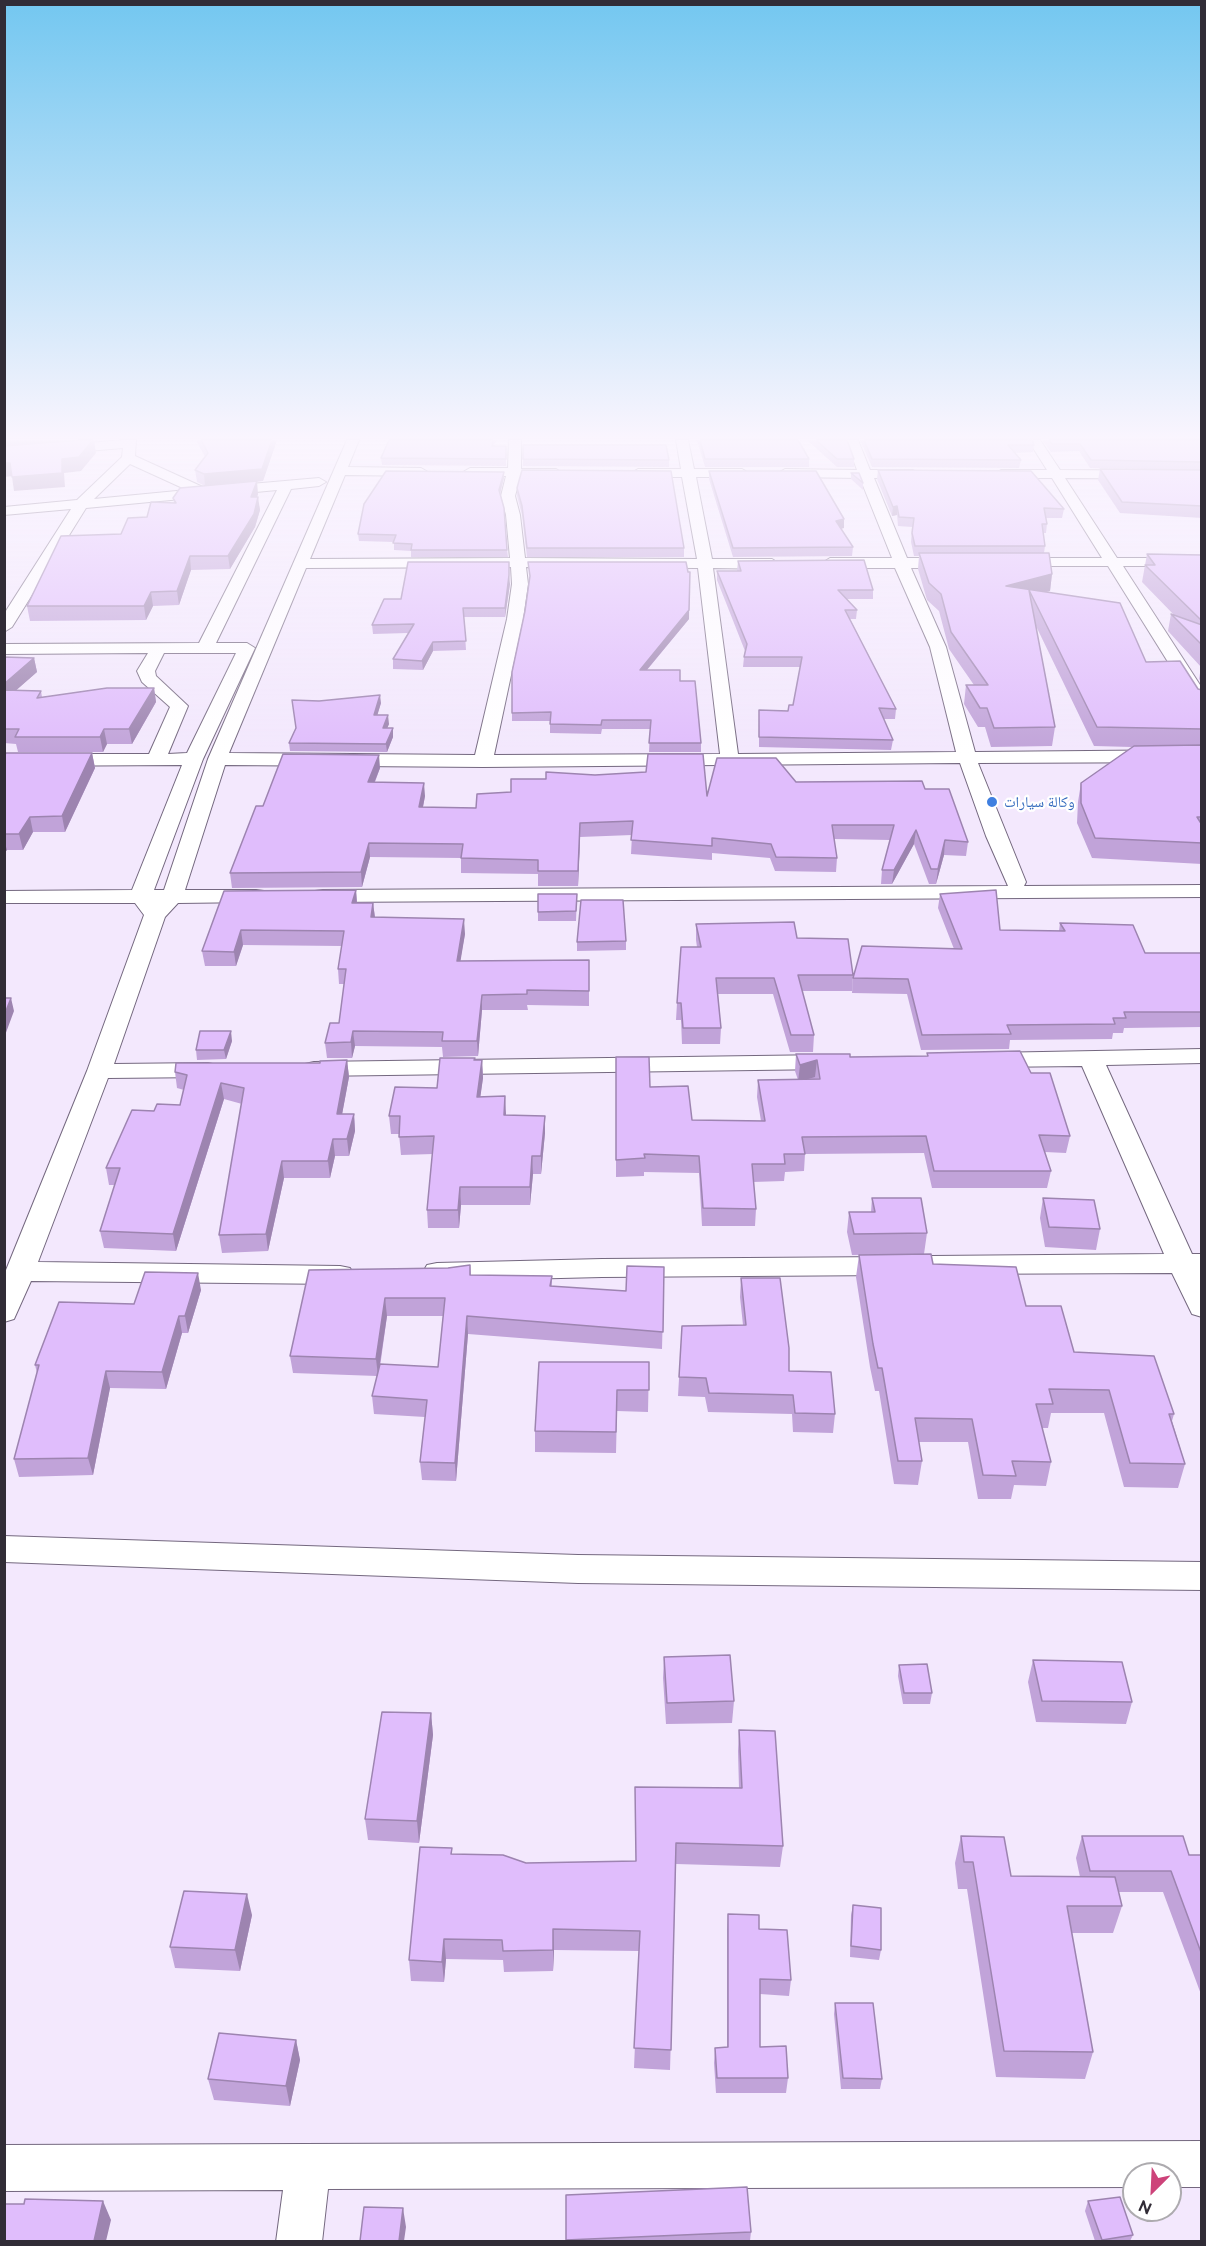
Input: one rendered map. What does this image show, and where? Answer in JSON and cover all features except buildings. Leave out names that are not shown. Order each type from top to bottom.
[{"type":"street","points":[[4,627],[56,545]]},
{"type":"street","points":[[205,648],[256,545]]},
{"type":"street","points":[[4,1312],[99,1071],[157,896],[194,759],[247,648],[292,545]]},
{"type":"street","points":[[157,896],[308,545]]},
{"type":"street","points":[[483,761],[515,619],[520,584],[516,545]]},
{"type":"street","points":[[701,545],[730,760]]},
{"type":"street","points":[[894,545],[938,647],[967,758],[996,837],[1016,882]]},
{"type":"street","points":[[1101,545],[1200,697]]},
{"type":"street","points":[[300,564],[518,562],[786,564]]},
{"type":"street","points":[[996,562],[1202,562]]},
{"type":"street","points":[[820,563],[972,563]]},
{"type":"street","points":[[156,759],[179,706],[148,678],[146,671],[159,648]]},
{"type":"street","points":[[4,649],[247,648]]},
{"type":"street","points":[[217,759],[483,761],[1202,756]]},
{"type":"street","points":[[4,760],[194,759]]},
{"type":"street","points":[[1202,882],[1016,882],[305,891],[1202,891]]},
{"type":"street","points":[[4,887],[157,896]]},
{"type":"street","points":[[4,897],[157,896],[275,891]]},
{"type":"street","points":[[961,1060],[1202,1056]]},
{"type":"street","points":[[1091,1058],[1192,1263],[1202,1307]]},
{"type":"street","points":[[288,1069],[855,1062]]},
{"type":"street","points":[[99,1071],[229,1069]]},
{"type":"street","points":[[415,1273],[626,1268],[1192,1263]]},
{"type":"street","points":[[20,1271],[310,1276],[368,1274]]},
{"type":"street","points":[[4,1549],[578,1569],[1202,1576]]},
{"type":"street","points":[[4,2168],[308,2169],[1202,2164]]},
{"type":"street","points":[[299,2241],[308,2169]]},
{"type":"place","name":"وكالة سيارات","points":[[992,802]]}]
